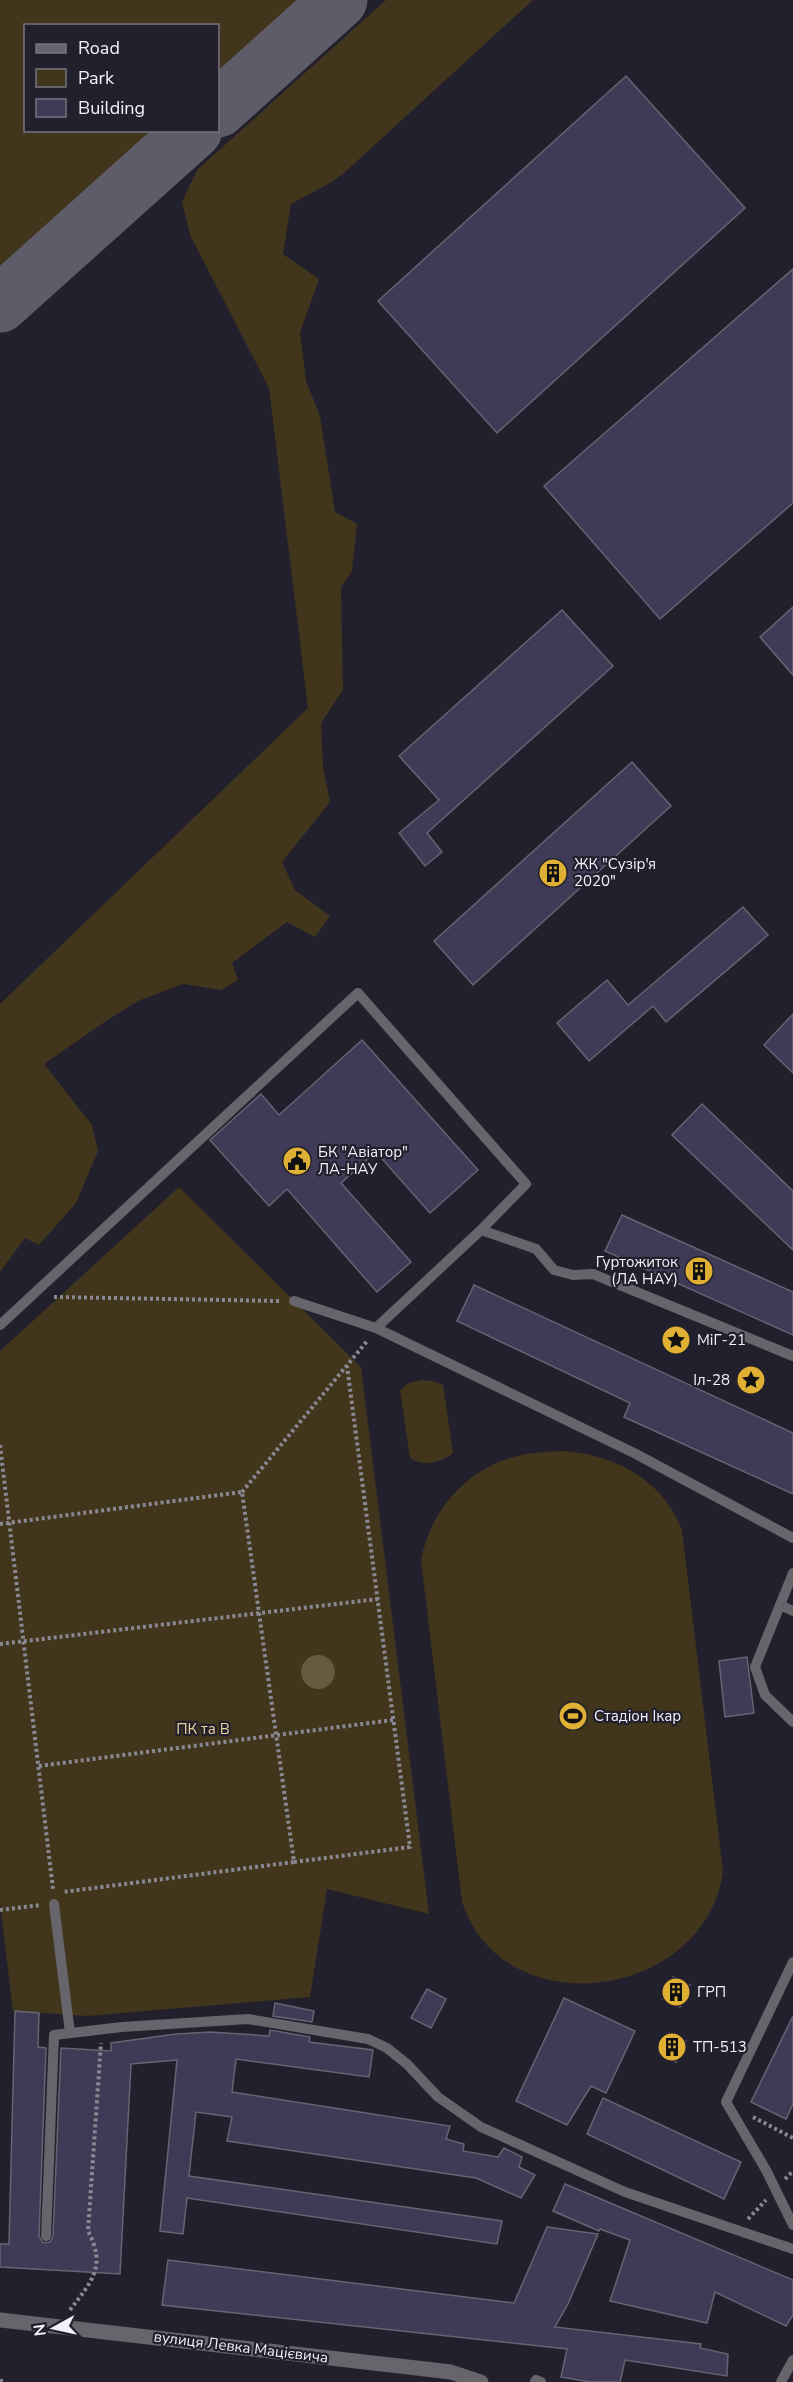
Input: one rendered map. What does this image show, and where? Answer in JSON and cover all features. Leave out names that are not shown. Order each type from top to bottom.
[{"type":"street","name":"вулиця Левка Мацієвича","points":[[0,2320],[451,2372],[481,2382]]},
{"type":"lane","points":[[0,1325],[358,993],[526,1184],[481,1230],[376,1328]]},
{"type":"lane","points":[[481,1230],[536,1250],[554,1270],[573,1275],[593,1274],[793,1356]]},
{"type":"lane","points":[[294,1301],[376,1328],[634,1454],[793,1538]]},
{"type":"lane","points":[[793,1573],[755,1667],[765,1695],[793,1722]]},
{"type":"lane","points":[[780,1605],[793,1611]]},
{"type":"lane","points":[[54,1904],[70,2032]]},
{"type":"lane","points":[[793,1962],[726,2102],[766,2170],[793,2226]]},
{"type":"lane","points":[[46,2236],[54,2035],[248,2019],[368,2039],[387,2048],[407,2064],[438,2097],[481,2127],[625,2192],[793,2249]]},
{"type":"lane","points":[[782,2382],[793,2360]]},
{"type":"lane","points":[[535,2382],[536,2380],[542,2382]]},
{"type":"path","points":[[32,1297],[294,1301]]},
{"type":"path","points":[[0,1524],[242,1492],[376,1328]]},
{"type":"path","points":[[0,1444],[53,1893],[410,1847],[347,1366]]},
{"type":"path","points":[[242,1492],[294,1862]]},
{"type":"path","points":[[0,1644],[378,1599]]},
{"type":"path","points":[[39,1766],[393,1720]]},
{"type":"path","points":[[0,1910],[54,1904]]},
{"type":"path","points":[[59,2326],[95,2275],[96,2246],[88,2232],[102,2030]]},
{"type":"path","points":[[726,2102],[793,2138]]},
{"type":"green space","points":[[0,0],[305,0],[219,78],[219,24],[24,24],[24,132],[159,132],[0,274]]},
{"type":"green space","points":[[386,0],[533,0],[344,173],[291,204],[283,254],[319,279],[300,333],[306,381],[320,416],[335,512],[357,524],[352,571],[341,587],[343,690],[321,723],[323,766],[330,802],[282,862],[295,890],[330,916],[315,937],[287,922],[232,963],[238,980],[221,990],[183,984],[138,1001],[44,1064],[92,1125],[98,1151],[76,1203],[39,1245],[25,1238],[0,1272],[0,1004],[308,708],[269,388],[190,235],[182,202],[197,170]]},
{"type":"green space","name":"ПК та В","points":[[179,1187],[361,1367],[429,1914],[327,1889],[310,1997],[88,2016],[13,2011],[0,1904],[0,1351]]},
{"type":"green space","points":[[422,1380],[443,1385],[453,1453],[432,1463],[415,1461],[410,1458],[400,1390],[409,1383]]},
{"type":"green space","name":"Стадіон Ікар","points":[[562,1451],[600,1457],[634,1472],[662,1497],[682,1530],[723,1871],[709,1915],[681,1948],[644,1971],[602,1982],[558,1982],[518,1968],[484,1942],[462,1902],[421,1560],[425,1543],[440,1512],[463,1485],[476,1474],[513,1457]]},
{"type":"shaded area","points":[[318,1655],[330,1660],[335,1672],[330,1684],[318,1689],[306,1684],[301,1672],[306,1660]]},
{"type":"building","points":[[626,76],[745,208],[497,433],[378,301]]},
{"type":"building","points":[[793,269],[793,503],[660,619],[544,486]]},
{"type":"building","points":[[793,607],[793,675],[760,637]]},
{"type":"building","points":[[562,610],[613,666],[427,833],[442,852],[425,866],[399,833],[439,800],[399,756]]},
{"type":"building","name":"ЖК \"Сузір'я 2020\"","points":[[632,762],[671,806],[473,985],[434,941]]},
{"type":"building","points":[[743,907],[768,935],[666,1022],[653,1006],[589,1061],[557,1023],[607,980],[628,1005]]},
{"type":"building","points":[[793,1014],[793,1073],[764,1045]]},
{"type":"building","name":"БК \"Авіатор\" ЛА-НАУ","points":[[362,1040],[478,1170],[430,1213],[376,1152],[341,1183],[411,1262],[377,1292],[287,1189],[269,1206],[210,1140],[261,1094],[279,1115]]},
{"type":"building","points":[[702,1104],[793,1191],[793,1250],[672,1135]]},
{"type":"building","name":"Гуртожиток (ЛА НАУ)","points":[[622,1215],[793,1292],[793,1335],[605,1251]]},
{"type":"building","points":[[474,1285],[793,1433],[793,1494],[624,1417],[630,1403],[457,1321]]},
{"type":"building","points":[[747,1657],[754,1713],[725,1717],[719,1661]]},
{"type":"building","name":"ГРП","points":[[673,1977],[690,1985],[680,2007],[663,1999]]},
{"type":"building","points":[[427,1989],[446,1999],[431,2028],[411,2018]]},
{"type":"building","points":[[564,1998],[635,2031],[606,2093],[591,2086],[567,2125],[516,2101]]},
{"type":"building","points":[[275,2003],[314,2011],[312,2022],[273,2016]]},
{"type":"building","points":[[15,2011],[39,2013],[38,2047],[46,2048],[39,2236],[43,2243],[50,2242],[53,2236],[61,2048],[111,2051],[111,2043],[176,2034],[211,2032],[269,2036],[270,2030],[310,2037],[309,2042],[373,2050],[369,2077],[236,2059],[232,2092],[450,2126],[446,2139],[464,2144],[463,2151],[498,2157],[504,2148],[522,2157],[519,2167],[535,2175],[521,2198],[476,2178],[227,2141],[232,2117],[196,2112],[189,2176],[502,2221],[497,2244],[187,2198],[183,2234],[160,2231],[177,2060],[131,2064],[120,2274],[0,2267],[0,2244],[9,2244]]},
{"type":"building","points":[[793,2016],[793,2104],[786,2119],[751,2102]]},
{"type":"building","name":"ТП-513","points":[[669,2033],[686,2041],[676,2062],[659,2053]]},
{"type":"building","points":[[603,2098],[741,2162],[724,2199],[587,2134]]},
{"type":"building","points":[[565,2184],[793,2280],[793,2315],[786,2326],[715,2292],[707,2323],[610,2301],[630,2240],[600,2229],[599,2231],[553,2211]]},
{"type":"building","points":[[547,2227],[598,2234],[568,2304],[555,2327],[701,2344],[700,2348],[728,2354],[727,2376],[625,2360],[620,2382],[590,2382],[561,2377],[567,2349],[162,2305],[168,2260],[514,2303]]},
{"type":"taxiway","points":[[219,108],[339,0]]},
{"type":"taxiway","points":[[0,304],[192,132]]},
{"type":"place","name":"ЖК \"Сузір'я 2020\"","points":[[553,873]]},
{"type":"place","name":"БК \"Авіатор\" ЛА-НАУ","points":[[297,1161]]},
{"type":"place","name":"Гуртожиток (ЛА НАУ)","points":[[699,1271]]},
{"type":"place","name":"МіГ-21","points":[[676,1340]]},
{"type":"place","name":"Іл-28","points":[[751,1380]]},
{"type":"place","name":"Стадіон Ікар","points":[[573,1716]]},
{"type":"place","name":"ГРП","points":[[676,1992]]},
{"type":"place","name":"ТП-513","points":[[672,2047]]}]
